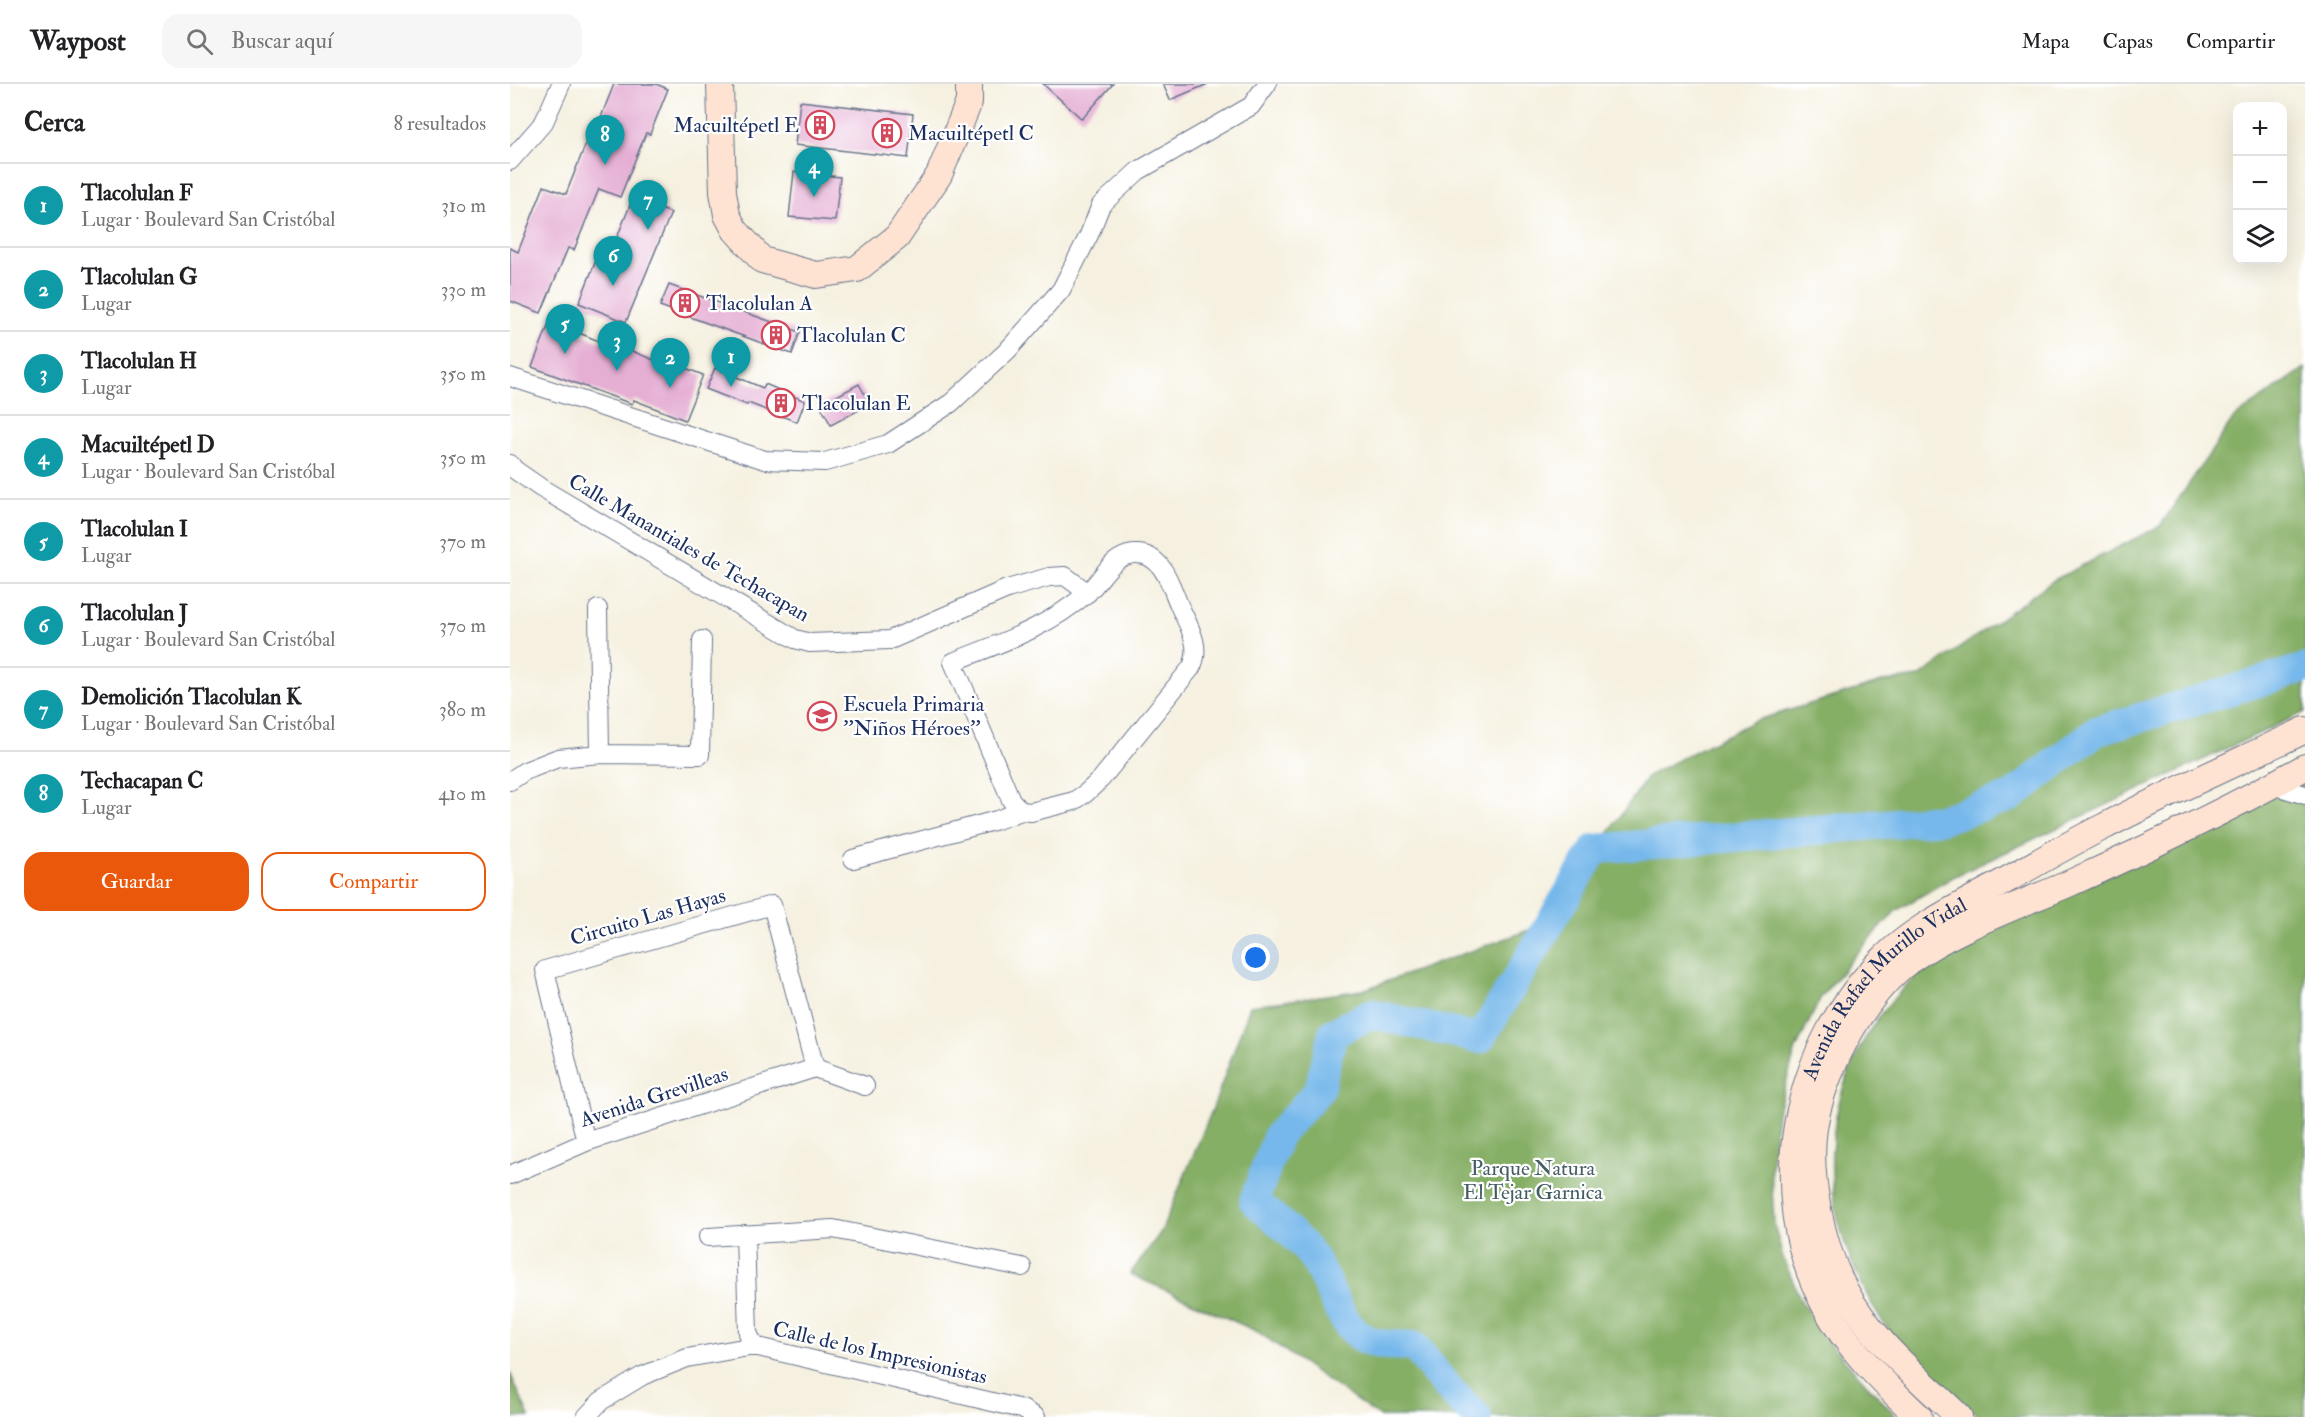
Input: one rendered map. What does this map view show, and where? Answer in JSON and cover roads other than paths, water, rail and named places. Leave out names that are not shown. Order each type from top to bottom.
[{"type":"main road","points":[[720,84],[723,192],[728,215],[735,230],[762,260],[816,275],[857,269],[897,237],[939,175],[969,102],[969,84]]},
{"type":"main road","name":"Avenida Rafael Murillo Vidal","points":[[1919,1417],[1877,1376],[1848,1343],[1825,1306],[1805,1261],[1796,1219],[1791,1170],[1796,1124],[1809,1077],[1829,1029],[1884,957],[1925,926],[2104,826],[2305,730]]},
{"type":"main road","name":"Avenida Rafael Murillo Vidal","points":[[1959,1417],[1868,1326],[1845,1290],[1828,1250],[1819,1210],[1814,1170],[1814,1128],[1826,1085],[1846,1038],[1870,1001],[1898,970],[1933,946],[2102,869],[2305,767]]},
{"type":"street","points":[[510,161],[544,122],[561,84]]},
{"type":"street","points":[[510,377],[765,460],[825,462],[888,444],[951,403],[1007,351],[1061,290],[1089,235],[1101,205],[1138,171],[1251,106],[1267,84]]},
{"type":"street","name":"Calle Manantiales de Techacapan","points":[[510,464],[515,470],[551,494],[795,639],[810,643],[890,640],[1007,589],[1049,577],[1065,576],[1088,593]]},
{"type":"street","points":[[853,859],[998,820],[1021,811],[1031,812],[1074,801],[1086,794],[1101,779],[1197,658],[1195,641],[1186,621],[1163,570],[1152,558],[1133,554],[1112,563],[1088,593],[1047,623],[953,662],[1011,800],[1021,811]]},
{"type":"street","points":[[598,609],[600,754]]},
{"type":"street","points":[[510,781],[525,771],[558,758],[600,754],[700,755],[702,640]]},
{"type":"street","points":[[2273,785],[2305,795]]},
{"type":"street","name":"Circuito Las Hayas","points":[[586,1142],[545,970],[772,905],[815,1068]]},
{"type":"street","points":[[815,1068],[865,1086]]},
{"type":"street","name":"Avenida Grevilleas","points":[[510,1175],[586,1142],[815,1068]]},
{"type":"street","points":[[708,1237],[834,1229],[1022,1268]]},
{"type":"street","points":[[746,1234],[748,1333],[754,1346]]},
{"type":"street","name":"Calle de los Impresionistas","points":[[586,1417],[601,1401],[642,1376],[687,1358],[754,1346],[1022,1409],[1035,1417]]},
{"type":"waterway","points":[[1477,1417],[1448,1388],[1414,1346],[1381,1344],[1367,1340],[1355,1332],[1338,1308],[1319,1267],[1305,1247],[1254,1201],[1278,1135],[1319,1090],[1333,1033],[1372,1014],[1480,1039],[1595,849],[1943,819],[2011,797],[2096,731],[2305,668]]},
{"type":"place","name":"Macuiltépetl E","points":[[820,125]]},
{"type":"place","name":"Macuiltépetl C","points":[[887,133]]},
{"type":"place","name":"Techacapan C","points":[[605,165]]},
{"type":"place","name":"Macuiltépetl D","points":[[814,197]]},
{"type":"place","name":"Demolición Tlacolulan K","points":[[648,230]]},
{"type":"place","name":"Tlacolulan J","points":[[613,286]]},
{"type":"place","name":"Tlacolulan A","points":[[685,303]]},
{"type":"place","name":"Tlacolulan C","points":[[776,335]]},
{"type":"place","name":"Tlacolulan I","points":[[565,354]]},
{"type":"place","name":"Tlacolulan H","points":[[617,371]]},
{"type":"place","name":"Tlacolulan F","points":[[731,387]]},
{"type":"place","name":"Tlacolulan G","points":[[670,388]]},
{"type":"place","name":"Tlacolulan E","points":[[781,403]]},
{"type":"place","name":"Escuela Primaria ''Niños Héroes''","points":[[822,716]]},
{"type":"park label","name":"Parque Natura El Tejar Garnica","points":[[1533,1180]]}]
